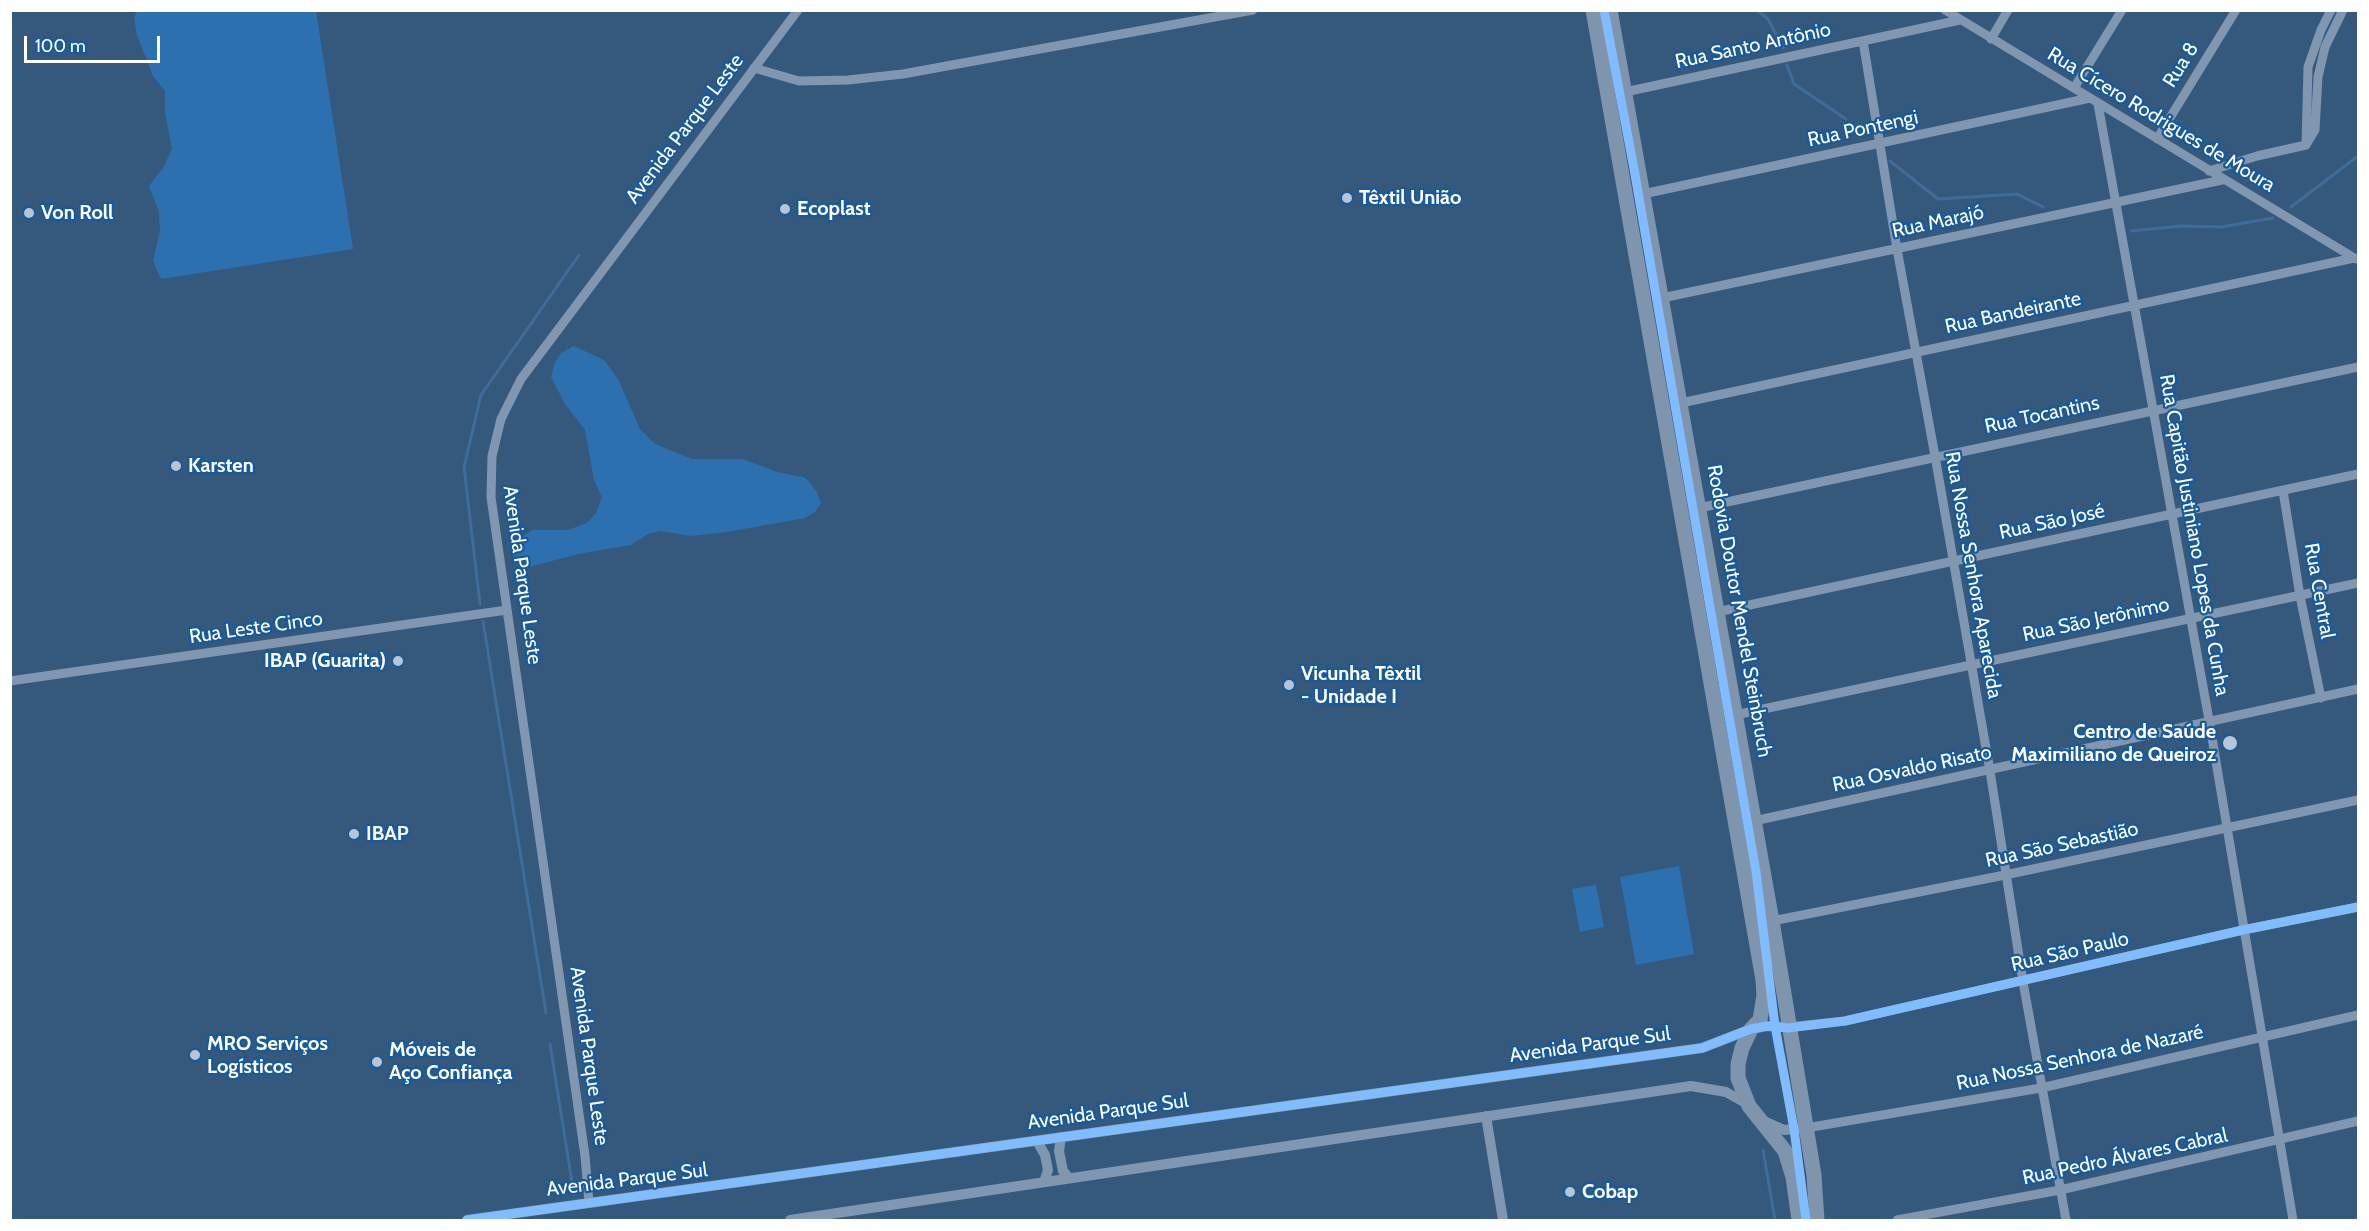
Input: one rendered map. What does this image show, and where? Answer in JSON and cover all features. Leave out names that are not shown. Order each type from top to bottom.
[{"type":"highway","name":"Rodovia Doutor Mendel Steinbruch","points":[[1593,10],[1759,948],[1764,995],[1760,1020],[1751,1029],[1742,1048],[1738,1071],[1742,1092],[1749,1106],[1785,1151],[1799,1221]]},
{"type":"highway","name":"Rodovia Doutor Mendel Steinbruch","points":[[1610,10],[1772,921],[1814,1174],[1817,1221]]},
{"type":"street","name":"Avenida Parque Leste","points":[[589,1202],[582,1134],[490,484],[496,435],[510,398],[521,379],[798,10]]},
{"type":"street","points":[[754,68],[799,81],[849,80],[903,74],[1253,10]]},
{"type":"street","name":"Rua Cícero Rodrigues de Moura","points":[[1945,10],[2222,180],[2356,259]]},
{"type":"street","points":[[1991,39],[2008,10]]},
{"type":"street","points":[[2074,88],[2122,10]]},
{"type":"street","name":"Rua 8","points":[[2157,139],[2236,10]]},
{"type":"street","points":[[2306,145],[2308,67],[2331,10]]},
{"type":"street","points":[[2209,171],[2257,156],[2306,145],[2310,141],[2314,130],[2318,77],[2325,47],[2343,10]]},
{"type":"street","name":"Rua Santo Antônio","points":[[1625,92],[1960,20]]},
{"type":"street","name":"Rua Nossa Senhora Aparecida","points":[[1863,41],[1897,249],[1990,771],[2041,1088],[2066,1221]]},
{"type":"street","name":"Rua Pontengi","points":[[1643,194],[2094,101]]},
{"type":"street","name":"Rua Capitão Justiniano Lopes da Cunha","points":[[2094,101],[2116,203],[2209,720],[2293,1221]]},
{"type":"street","name":"Rua Marajó","points":[[1662,298],[2222,180]]},
{"type":"street","name":"Rua Bandeirante","points":[[1681,403],[2356,259]]},
{"type":"street","name":"Rua Tocantins","points":[[1699,508],[2358,367]]},
{"type":"street","name":"Rua São José","points":[[1718,612],[2358,474]]},
{"type":"street","name":"Rua Central","points":[[2283,491],[2320,698]]},
{"type":"street","name":"Rua São Jerônimo","points":[[1735,715],[2358,583]]},
{"type":"street","name":"Rua Leste Cinco","points":[[10,681],[507,610]]},
{"type":"street","name":"Rua Osvaldo Risato","points":[[1754,821],[2358,689]]},
{"type":"street","name":"Rua São Sebastião","points":[[1772,921],[2006,875],[2358,800]]},
{"type":"street","name":"Rua São Paulo","points":[[1788,1027],[1845,1021],[2243,930],[2358,907]]},
{"type":"street","name":"Rua Nossa Senhora de Nazaré","points":[[1806,1128],[2041,1088],[2358,1015]]},
{"type":"street","name":"Avenida Parque Sul","points":[[467,1221],[589,1202],[713,1187],[1702,1048],[1751,1029],[1767,1026],[1788,1027]]},
{"type":"street","points":[[790,1221],[1691,1086],[1726,1092],[1749,1106],[1764,1122],[1773,1126],[1784,1130],[1806,1128]]},
{"type":"street","points":[[1486,1116],[1503,1221]]},
{"type":"street","name":"Rua Pedro Álvares Cabral","points":[[1897,1221],[2060,1190],[2280,1141],[2358,1121]]},
{"type":"street","points":[[1061,1137],[1059,1151],[1063,1170],[1069,1178]]},
{"type":"street","points":[[1037,1141],[1045,1155],[1048,1170],[1044,1182]]},
{"type":"shaded area","points":[[137,10],[316,11],[353,249],[161,279],[153,261],[160,230],[159,212],[149,186],[163,168],[172,149],[165,112],[165,91],[153,76],[137,35],[134,18]]},
{"type":"shaded area","points":[[574,346],[604,360],[618,379],[640,429],[655,444],[692,459],[743,459],[777,472],[806,478],[816,491],[821,503],[815,512],[805,518],[691,536],[660,531],[648,534],[631,545],[578,554],[529,567],[518,566],[513,557],[512,544],[532,530],[568,530],[587,523],[596,513],[602,497],[594,480],[585,430],[565,404],[551,377],[555,362],[561,353]]},
{"type":"shaded area","points":[[1679,866],[1694,954],[1636,965],[1620,877]]},
{"type":"shaded area","points":[[1596,885],[1604,927],[1580,932],[1572,889]]},
{"type":"waterway","points":[[1757,10],[1768,19],[1783,48]]},
{"type":"waterway","points":[[1787,65],[1794,84],[1846,119]]},
{"type":"waterway","points":[[2291,207],[2358,156]]},
{"type":"waterway","points":[[1890,161],[1938,199],[2017,194],[2043,207]]},
{"type":"waterway","points":[[2131,231],[2181,226],[2221,227],[2273,218]]},
{"type":"waterway","points":[[480,604],[464,467],[481,395],[579,255]]},
{"type":"waterway","points":[[483,621],[546,1013]]},
{"type":"waterway","points":[[550,1044],[574,1195]]},
{"type":"waterway","points":[[1763,1150],[1775,1220]]},
{"type":"cycle path","points":[[1604,10],[1634,169],[1756,872],[1775,1026],[1794,1129],[1806,1220]]},
{"type":"cycle path","points":[[467,1220],[1702,1048],[1751,1029],[1767,1026],[1788,1028],[1845,1021],[2243,930],[2358,907]]},
{"type":"place","name":"Têxtil União","points":[[1347,198]]},
{"type":"place","name":"Ecoplast","points":[[785,209]]},
{"type":"place","name":"Von Roll","points":[[29,213]]},
{"type":"place","name":"Karsten","points":[[176,466]]},
{"type":"place","name":"IBAP (Guarita)","points":[[398,661]]},
{"type":"place","name":"Vicunha Têxtil - Unidade I","points":[[1289,685]]},
{"type":"place","name":"Centro de Saúde Maximiliano de Queiroz","points":[[2230,743]]},
{"type":"place","name":"IBAP","points":[[354,834]]},
{"type":"place","name":"MRO Serviços Logísticos","points":[[195,1055]]},
{"type":"place","name":"Móveis de Aço Confiança","points":[[377,1062]]},
{"type":"place","name":"Cobap","points":[[1570,1192]]}]
